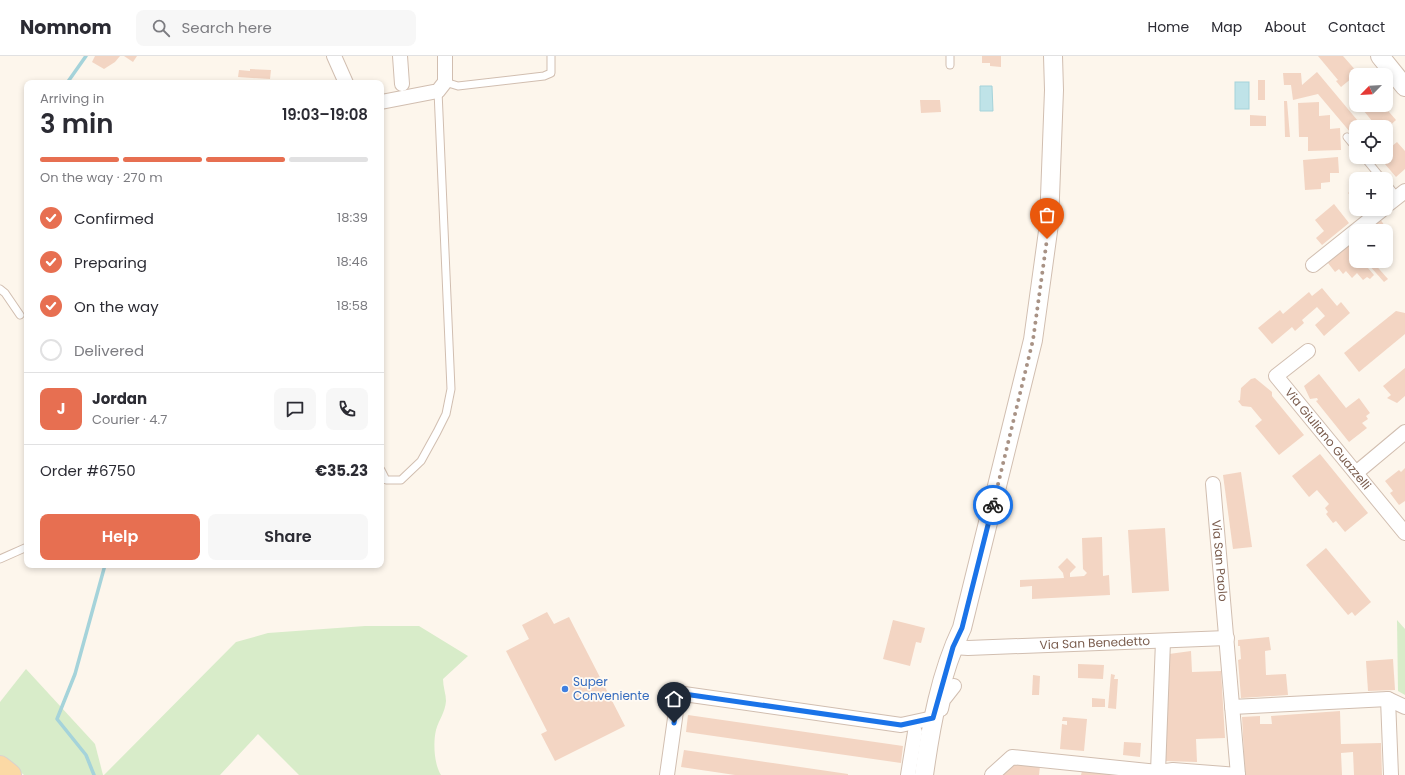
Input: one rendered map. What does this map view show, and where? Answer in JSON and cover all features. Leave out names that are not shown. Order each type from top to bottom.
[{"type":"main road","points":[[0,767],[10,775]]},
{"type":"street","points":[[334,56],[345,80]]},
{"type":"street","points":[[400,56],[402,84]]},
{"type":"street","points":[[384,101],[441,87],[445,56]]},
{"type":"street","points":[[935,775],[940,736],[954,686],[958,648],[962,628],[1033,340],[1049,224],[1054,90],[1053,56]]},
{"type":"street","points":[[1382,57],[1405,87]]},
{"type":"street","points":[[1393,200],[1401,194]]},
{"type":"street","points":[[1313,265],[1373,216]]},
{"type":"street","name":"Via Giuliano Guazzelli","points":[[1308,351],[1276,376],[1405,533]]},
{"type":"street","points":[[1356,473],[1405,432]]},
{"type":"street","name":"Via San Paolo","points":[[1213,484],[1238,775]]},
{"type":"street","name":"Via San Benedetto","points":[[958,648],[1227,638]]},
{"type":"street","points":[[1158,772],[1163,641]]},
{"type":"street","points":[[908,775],[958,648]]},
{"type":"street","points":[[927,730],[937,723],[942,700],[954,686]]},
{"type":"street","points":[[667,775],[678,697],[684,694],[927,730],[935,741],[930,775]]},
{"type":"street","points":[[1232,706],[1388,699],[1405,707]]},
{"type":"street","points":[[1388,699],[1391,775]]},
{"type":"street","points":[[924,775],[927,730]]},
{"type":"street","points":[[992,775],[1012,757],[1158,772],[1173,770],[1238,775]]},
{"type":"lane","points":[[384,476],[386,480],[401,480],[421,461],[446,414],[452,389],[441,87],[544,76],[551,73],[551,56]]},
{"type":"lane","points":[[950,56],[950,65]]},
{"type":"lane","points":[[1370,164],[1376,172]]},
{"type":"lane","points":[[0,289],[5,293],[20,315]]},
{"type":"lane","points":[[0,559],[24,548]]},
{"type":"green space","points":[[1397,620],[1405,629],[1405,695],[1398,691]]},
{"type":"green space","points":[[365,626],[419,626],[468,656],[443,679],[446,701],[436,730],[435,741],[437,765],[441,775],[299,775],[258,734],[220,775],[104,775],[236,642],[268,633]]},
{"type":"green space","points":[[26,669],[95,744],[103,775],[24,775],[0,755],[0,702]]},
{"type":"water","points":[[1235,82],[1249,82],[1249,109],[1235,109]]},
{"type":"water","points":[[980,86],[992,86],[993,111],[980,111]]},
{"type":"building","points":[[95,56],[120,56],[115,62],[104,69],[92,62]]},
{"type":"building","points":[[124,56],[137,56],[133,62]]},
{"type":"building","points":[[982,56],[1001,56],[1001,67],[990,66],[990,63],[982,63]]},
{"type":"building","points":[[1318,56],[1343,56],[1354,68],[1349,68],[1349,80],[1341,87],[1336,81],[1338,80]]},
{"type":"building","points":[[250,69],[271,70],[270,79],[238,77],[239,70],[250,71]]},
{"type":"building","points":[[1317,72],[1357,120],[1349,120],[1349,131],[1318,94],[1293,100],[1291,85],[1284,85],[1283,73],[1301,73],[1302,85]]},
{"type":"building","points":[[1258,80],[1265,80],[1265,100],[1258,100]]},
{"type":"building","points":[[920,100],[940,100],[941,112],[921,113]]},
{"type":"building","points":[[1284,101],[1287,101],[1290,137],[1285,137]]},
{"type":"building","points":[[1319,102],[1319,116],[1330,115],[1330,129],[1340,128],[1341,150],[1308,151],[1308,137],[1299,137],[1298,103]]},
{"type":"building","points":[[1365,112],[1389,112],[1396,120],[1393,123],[1393,120],[1371,120]]},
{"type":"building","points":[[1250,115],[1266,116],[1266,126],[1250,126]]},
{"type":"building","points":[[1397,142],[1405,151],[1405,169],[1396,177],[1385,164],[1393,164],[1393,145]]},
{"type":"building","points":[[1338,157],[1339,173],[1330,173],[1330,182],[1321,183],[1321,189],[1305,190],[1303,160]]},
{"type":"building","points":[[1334,204],[1349,223],[1322,245],[1316,238],[1324,231],[1315,220]]},
{"type":"building","points":[[1380,219],[1384,224],[1374,224]]},
{"type":"building","points":[[1349,245],[1349,268],[1368,268],[1374,275],[1370,279],[1367,277],[1363,280],[1357,273],[1352,278],[1346,271],[1343,274],[1339,269],[1335,272],[1328,263]]},
{"type":"building","points":[[1372,268],[1378,268],[1388,279],[1384,282]]},
{"type":"building","points":[[1322,288],[1337,306],[1341,302],[1350,313],[1324,336],[1315,325],[1325,316],[1317,307],[1302,320],[1304,323],[1295,331],[1292,327],[1272,344],[1258,328],[1280,310],[1283,314],[1309,292],[1312,296]]},
{"type":"building","points":[[1396,311],[1405,313],[1405,334],[1359,372],[1344,353]]},
{"type":"building","points":[[1405,368],[1405,396],[1397,403],[1387,398],[1391,395],[1383,386]]},
{"type":"building","points":[[1319,374],[1346,408],[1359,398],[1370,413],[1366,416],[1368,419],[1362,423],[1367,428],[1349,442],[1316,401],[1318,400],[1317,398],[1310,399],[1304,386]]},
{"type":"building","points":[[1255,378],[1272,392],[1272,396],[1304,435],[1279,455],[1255,426],[1262,420],[1251,407],[1242,406],[1238,401],[1240,400],[1241,388],[1251,379]]},
{"type":"building","points":[[1320,454],[1368,513],[1345,532],[1336,521],[1333,523],[1326,514],[1328,512],[1325,508],[1329,504],[1317,490],[1309,497],[1292,476]]},
{"type":"building","points":[[1405,468],[1405,501],[1399,505],[1390,493],[1393,491],[1385,481],[1399,470],[1401,472]]},
{"type":"building","points":[[1241,472],[1252,547],[1233,549],[1223,475]]},
{"type":"building","points":[[1165,528],[1169,591],[1132,593],[1128,530]]},
{"type":"building","points":[[1102,537],[1103,576],[1109,575],[1110,595],[1032,599],[1032,586],[1020,587],[1020,580],[1064,578],[1063,573],[1058,567],[1067,558],[1076,567],[1070,573],[1070,577],[1084,576],[1087,573],[1083,569],[1082,538]]},
{"type":"building","points":[[1326,548],[1371,602],[1355,616],[1352,612],[1348,615],[1306,565]]},
{"type":"building","name":"Super Conveniente","points":[[547,612],[554,624],[569,617],[625,726],[555,761],[541,734],[547,731],[506,651],[529,639],[522,625]]},
{"type":"building","points":[[893,620],[925,628],[921,643],[916,642],[910,666],[883,659]]},
{"type":"building","points":[[1269,637],[1271,650],[1265,651],[1266,675],[1286,674],[1288,695],[1241,698],[1238,660],[1241,659],[1238,640]]},
{"type":"building","points":[[1191,651],[1192,672],[1221,671],[1225,738],[1196,739],[1197,762],[1165,761],[1169,654]]},
{"type":"building","points":[[1393,659],[1395,690],[1368,691],[1366,661]]},
{"type":"building","points":[[1078,664],[1104,665],[1103,679],[1078,678]]},
{"type":"building","points":[[1111,674],[1115,675],[1114,679],[1118,679],[1116,709],[1108,708]]},
{"type":"building","points":[[1033,675],[1040,676],[1039,695],[1032,695]]},
{"type":"building","points":[[1092,698],[1105,699],[1105,707],[1092,707]]},
{"type":"building","points":[[1340,711],[1341,744],[1381,743],[1382,775],[1354,775],[1353,752],[1341,753],[1342,775],[1245,775],[1242,717],[1260,716],[1260,724],[1272,724],[1271,716]]},
{"type":"building","points":[[688,715],[903,746],[901,763],[686,732]]},
{"type":"building","points":[[1063,717],[1087,719],[1084,751],[1060,749],[1062,724],[1067,725],[1067,721],[1062,721]]},
{"type":"building","points":[[1124,742],[1141,743],[1140,757],[1123,755]]},
{"type":"building","points":[[684,750],[848,775],[735,775],[681,767]]},
{"type":"building","points":[[1014,764],[1040,766],[1039,775],[1002,775]]},
{"type":"building","points":[[1082,771],[1112,774],[1112,775],[1081,775]]},
{"type":"waterway","points":[[69,80],[86,56]]},
{"type":"waterway","points":[[94,775],[86,755],[57,719],[75,674],[104,568]]},
{"type":"way so far","points":[[993,505],[1033,340],[1047,239]]},
{"type":"place","name":"Super Conveniente","points":[[565,689]]},
{"type":"route","points":[[674,723],[678,697],[684,694],[901,725],[922,722],[933,718],[953,647],[962,628],[993,505]]}]
